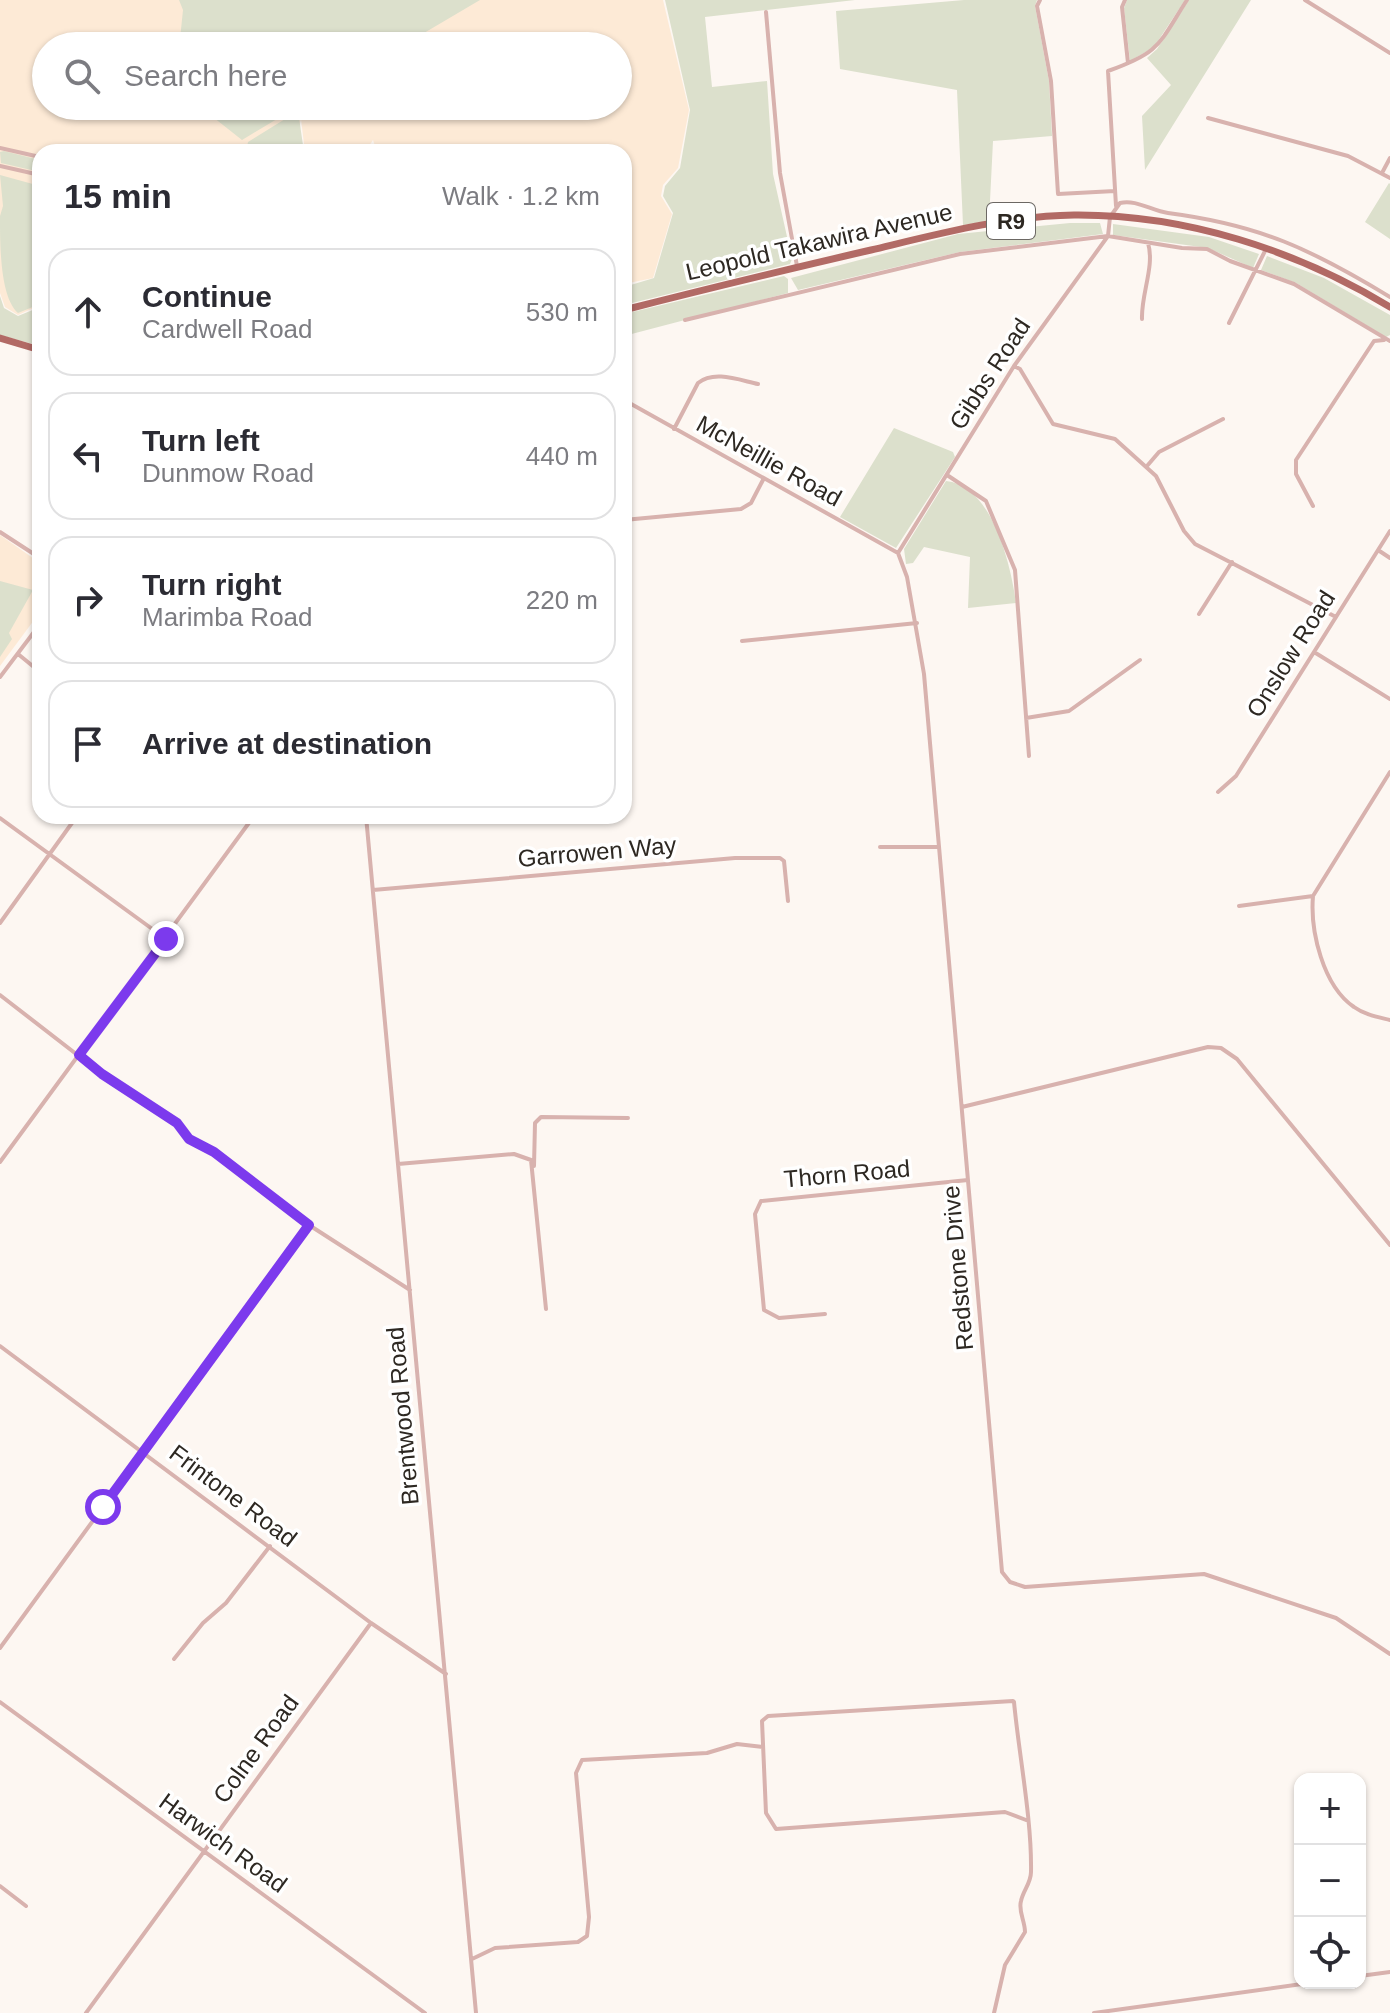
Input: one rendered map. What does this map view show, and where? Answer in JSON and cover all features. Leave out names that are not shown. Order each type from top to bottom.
[{"type":"highway","name":"Leopold Takawira Avenue","points":[[632,308],[797,266],[1000,222],[1073,215],[1184,226],[1266,249],[1322,270],[1390,307]]},
{"type":"highway","points":[[0,338],[32,348]]},
{"type":"street","points":[[1040,0],[1037,6],[1051,81],[1058,194],[1115,191]]},
{"type":"street","points":[[1125,0],[1122,17],[1128,63]]},
{"type":"street","points":[[1116,208],[1108,71],[1145,57],[1156,48],[1187,0]]},
{"type":"street","points":[[1305,0],[1390,53]]},
{"type":"street","points":[[766,12],[780,173],[797,266]]},
{"type":"street","points":[[1208,118],[1348,156],[1390,178]]},
{"type":"street","points":[[0,148],[32,155]]},
{"type":"street","points":[[1382,173],[1390,158]]},
{"type":"street","points":[[0,166],[32,173]]},
{"type":"street","points":[[1110,217],[1123,203],[1132,202],[1271,234],[1390,297]]},
{"type":"street","name":"Gibbs Road","points":[[898,553],[1014,366],[1108,236],[1110,217]]},
{"type":"street","points":[[685,320],[960,254],[1108,236],[1207,249],[1294,284],[1389,340]]},
{"type":"street","points":[[1142,319],[1141,300],[1151,261],[1148,243]]},
{"type":"street","points":[[1229,323],[1266,249]]},
{"type":"street","points":[[1313,506],[1296,474],[1296,460],[1374,341],[1389,340]]},
{"type":"street","points":[[1014,366],[1020,369],[1053,424],[1115,439],[1147,466],[1189,538],[1336,617]]},
{"type":"street","points":[[674,429],[698,383],[704,378],[713,376],[758,384]]},
{"type":"street","name":"McNeillie Road","points":[[632,405],[898,553]]},
{"type":"street","points":[[1147,466],[1159,452],[1223,419]]},
{"type":"street","points":[[947,475],[984,499],[1015,570],[1029,756]]},
{"type":"street","points":[[632,519],[741,509],[751,503],[764,478]]},
{"type":"street","name":"Onslow Road","points":[[1218,792],[1236,776],[1390,531]]},
{"type":"street","points":[[0,532],[32,553]]},
{"type":"street","points":[[1378,550],[1390,558]]},
{"type":"street","name":"Redstone Drive","points":[[898,553],[905,569],[917,623],[1000,1564],[1006,1578],[1025,1587],[1204,1574],[1336,1618],[1390,1654]]},
{"type":"street","points":[[1199,614],[1232,562]]},
{"type":"street","points":[[742,641],[917,623]]},
{"type":"street","points":[[0,677],[32,635]]},
{"type":"street","points":[[1314,652],[1390,699]]},
{"type":"street","points":[[18,654],[32,665]]},
{"type":"street","points":[[1026,718],[1069,711],[1140,660]]},
{"type":"street","points":[[1390,772],[1313,896],[1320,951],[1341,992],[1356,1009],[1390,1020]]},
{"type":"street","points":[[0,818],[166,939]]},
{"type":"street","points":[[0,923],[71,824]]},
{"type":"street","points":[[0,1162],[249,824]]},
{"type":"street","name":"Brentwood Road","points":[[367,824],[476,2013]]},
{"type":"street","points":[[880,847],[938,847]]},
{"type":"street","name":"Garrowen Way","points":[[373,890],[735,858],[780,858],[784,861],[788,901]]},
{"type":"street","points":[[1239,906],[1313,896]]},
{"type":"street","points":[[0,995],[102,1074],[177,1123],[189,1139],[214,1152],[309,1225],[410,1290]]},
{"type":"street","points":[[962,1107],[1208,1047],[1221,1048],[1237,1059],[1390,1245]]},
{"type":"street","points":[[546,1309],[534,1168],[535,1123],[541,1117],[628,1118]]},
{"type":"street","points":[[398,1164],[517,1154],[531,1160],[534,1168]]},
{"type":"street","name":"Thorn Road","points":[[825,1314],[779,1318],[764,1310],[755,1214],[761,1201],[968,1180]]},
{"type":"street","points":[[0,1648],[309,1225]]},
{"type":"street","name":"Frintone Road","points":[[0,1346],[371,1623],[446,1674]]},
{"type":"street","points":[[174,1659],[203,1623],[226,1603],[270,1546]]},
{"type":"street","name":"Colne Road","points":[[86,2013],[371,1623]]},
{"type":"street","points":[[994,2013],[1005,1965],[1025,1932],[1020,1904],[1031,1876],[1026,1820],[1012,1700],[768,1716],[762,1721],[766,1813],[776,1829],[1005,1812],[1026,1820]]},
{"type":"street","name":"Harwich Road","points":[[0,1702],[425,2013]]},
{"type":"street","points":[[471,1947],[484,1950],[578,1942],[587,1936],[589,1917],[576,1773],[582,1760],[707,1753],[737,1744],[763,1747]]},
{"type":"street","points":[[0,1886],[26,1906]]},
{"type":"street","points":[[472,1959],[484,1950]]},
{"type":"street","points":[[1366,1975],[1390,1972]]},
{"type":"street","points":[[1094,2013],[1294,1985]]},
{"type":"shaded area","points":[[0,0],[663,0],[689,110],[678,168],[663,185],[661,196],[672,214],[653,278],[632,282],[632,144],[374,144],[373,140],[370,144],[304,144],[301,120],[632,120],[632,32],[32,32],[32,120],[301,120],[295,144],[32,144],[32,309],[18,315],[5,307],[0,293]]},
{"type":"shaded area","points":[[0,535],[32,557],[32,623],[0,666]]},
{"type":"green space","points":[[179,0],[480,0],[426,32],[181,32],[183,10]]},
{"type":"green space","points":[[665,0],[855,0],[705,17],[712,87],[767,81],[773,174],[792,259],[790,264],[632,303],[632,285],[654,278],[673,213],[663,196],[665,186],[680,168],[690,110]]},
{"type":"green space","points":[[964,0],[1037,0],[1035,6],[1049,81],[1052,136],[993,141],[989,221],[963,225],[957,90],[840,69],[836,11]]},
{"type":"green space","points":[[1127,0],[1185,0],[1154,47],[1130,61],[1124,8]]},
{"type":"green space","points":[[1189,0],[1251,0],[1145,170],[1142,116],[1171,85],[1147,58],[1157,49]]},
{"type":"green space","points":[[217,120],[275,120],[242,140]]},
{"type":"green space","points":[[283,120],[299,120],[303,144],[248,142]]},
{"type":"green space","points":[[0,152],[32,158],[32,170],[1,163]]},
{"type":"green space","points":[[0,175],[32,184],[32,307],[18,313],[8,295],[2,270],[0,216],[3,206]]},
{"type":"green space","points":[[1390,184],[1390,239],[1365,222]]},
{"type":"green space","points":[[1100,223],[1103,234],[960,252],[798,290],[791,278],[958,234]]},
{"type":"green space","points":[[1113,224],[1209,237],[1259,254],[1253,268],[1208,248],[1113,235]]},
{"type":"green space","points":[[1267,256],[1324,278],[1390,315],[1390,335],[1386,337],[1296,283],[1261,270]]},
{"type":"green space","points":[[784,276],[788,279],[788,293],[632,334],[632,312]]},
{"type":"green space","points":[[0,296],[4,308],[18,316],[32,310],[32,344],[0,335]]},
{"type":"green space","points":[[894,428],[953,452],[955,457],[896,548],[840,517]]},
{"type":"green space","points":[[946,481],[962,486],[976,496],[987,511],[1004,549],[1016,603],[968,608],[970,557],[924,547],[913,563],[906,564],[904,549]]},
{"type":"green space","points":[[0,581],[32,592],[9,633],[12,639],[0,657]]},
{"type":"route","points":[[103,1507],[309,1225],[214,1152],[189,1139],[177,1123],[102,1074],[79,1055],[166,939]]}]
